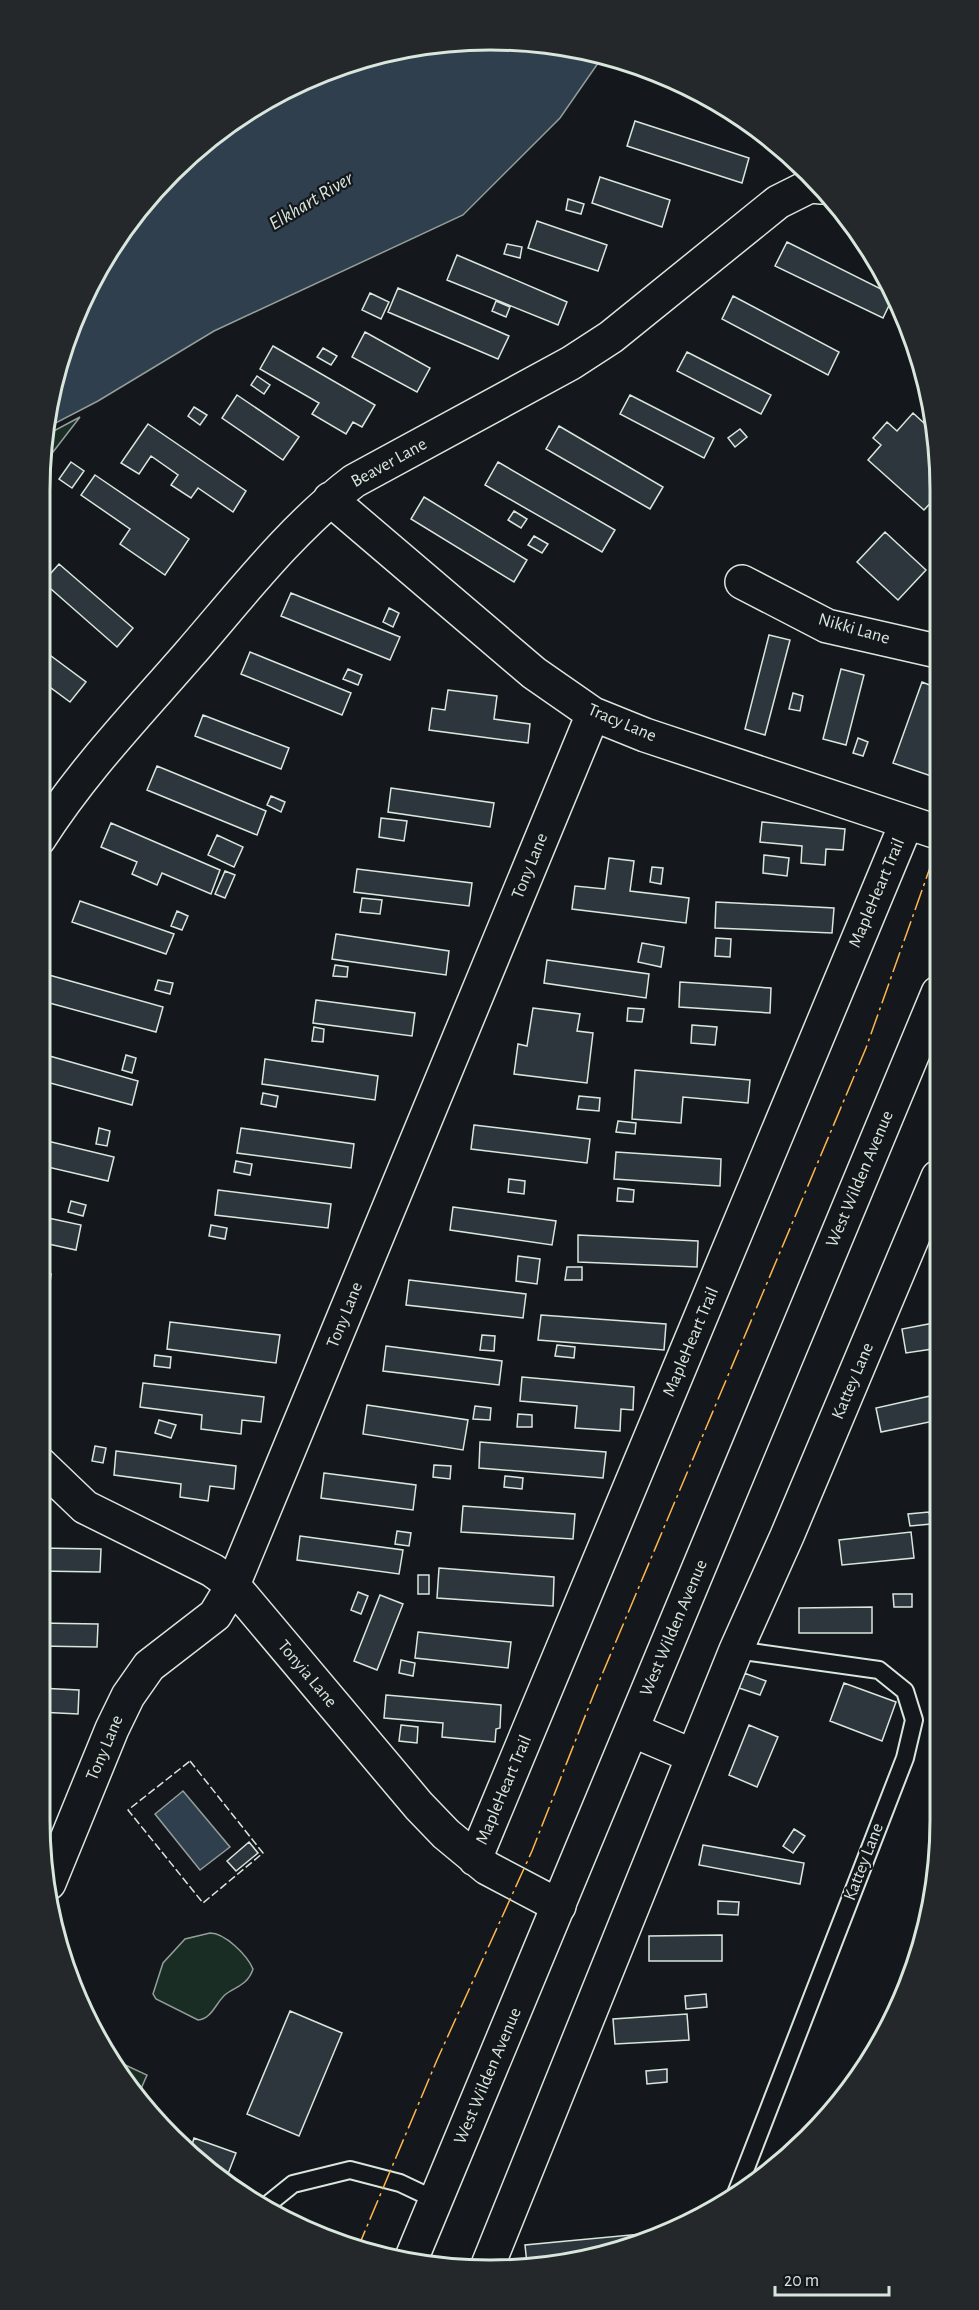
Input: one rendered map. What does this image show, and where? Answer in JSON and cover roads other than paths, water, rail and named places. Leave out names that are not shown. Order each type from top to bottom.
[{"type":"street","name":"Beaver Lane","points":[[50,822],[125,728],[263,570],[330,499],[354,481],[571,363],[611,337],[778,202],[809,187]]},
{"type":"street","name":"Tracy Lane","points":[[330,499],[534,673],[593,714],[645,735],[930,830]]},
{"type":"street","name":"Nikki Lane","points":[[742,582],[827,626],[930,649]]},
{"type":"street","name":"Tony Lane","points":[[53,1874],[111,1729],[128,1696],[149,1666],[215,1615],[233,1586],[593,714]]},
{"type":"street","name":"MapleHeart Trail","points":[[475,1859],[906,824]]},
{"type":"street","name":"West Wilden Avenue","points":[[413,2254],[632,1730],[930,1030]]},
{"type":"street","name":"Kattey Lane","points":[[490,2260],[736,1650],[796,1515],[930,1196]]},
{"type":"street","name":"Tonyia Lane","points":[[50,1474],[85,1507],[212,1570],[233,1586],[419,1806],[475,1859],[498,1876],[559,1906]]},
{"type":"street","points":[[632,1730],[693,1756]]},
{"type":"lane","name":"Kattey Lane","points":[[736,1650],[879,1670],[905,1691],[914,1720],[905,1758],[741,2181]]},
{"type":"lane","points":[[270,2203],[293,2184],[350,2170],[400,2184],[436,2199]]},
{"type":"water","name":"Elkhart River","points":[[461,50],[518,50],[598,63],[560,118],[463,215],[214,331],[98,401],[54,424],[64,376],[73,348],[108,269],[140,222],[159,199],[178,178],[216,145],[270,108],[295,95],[321,83],[376,64]]},
{"type":"water","points":[[183,1791],[230,1847],[200,1870],[155,1814]]}]
